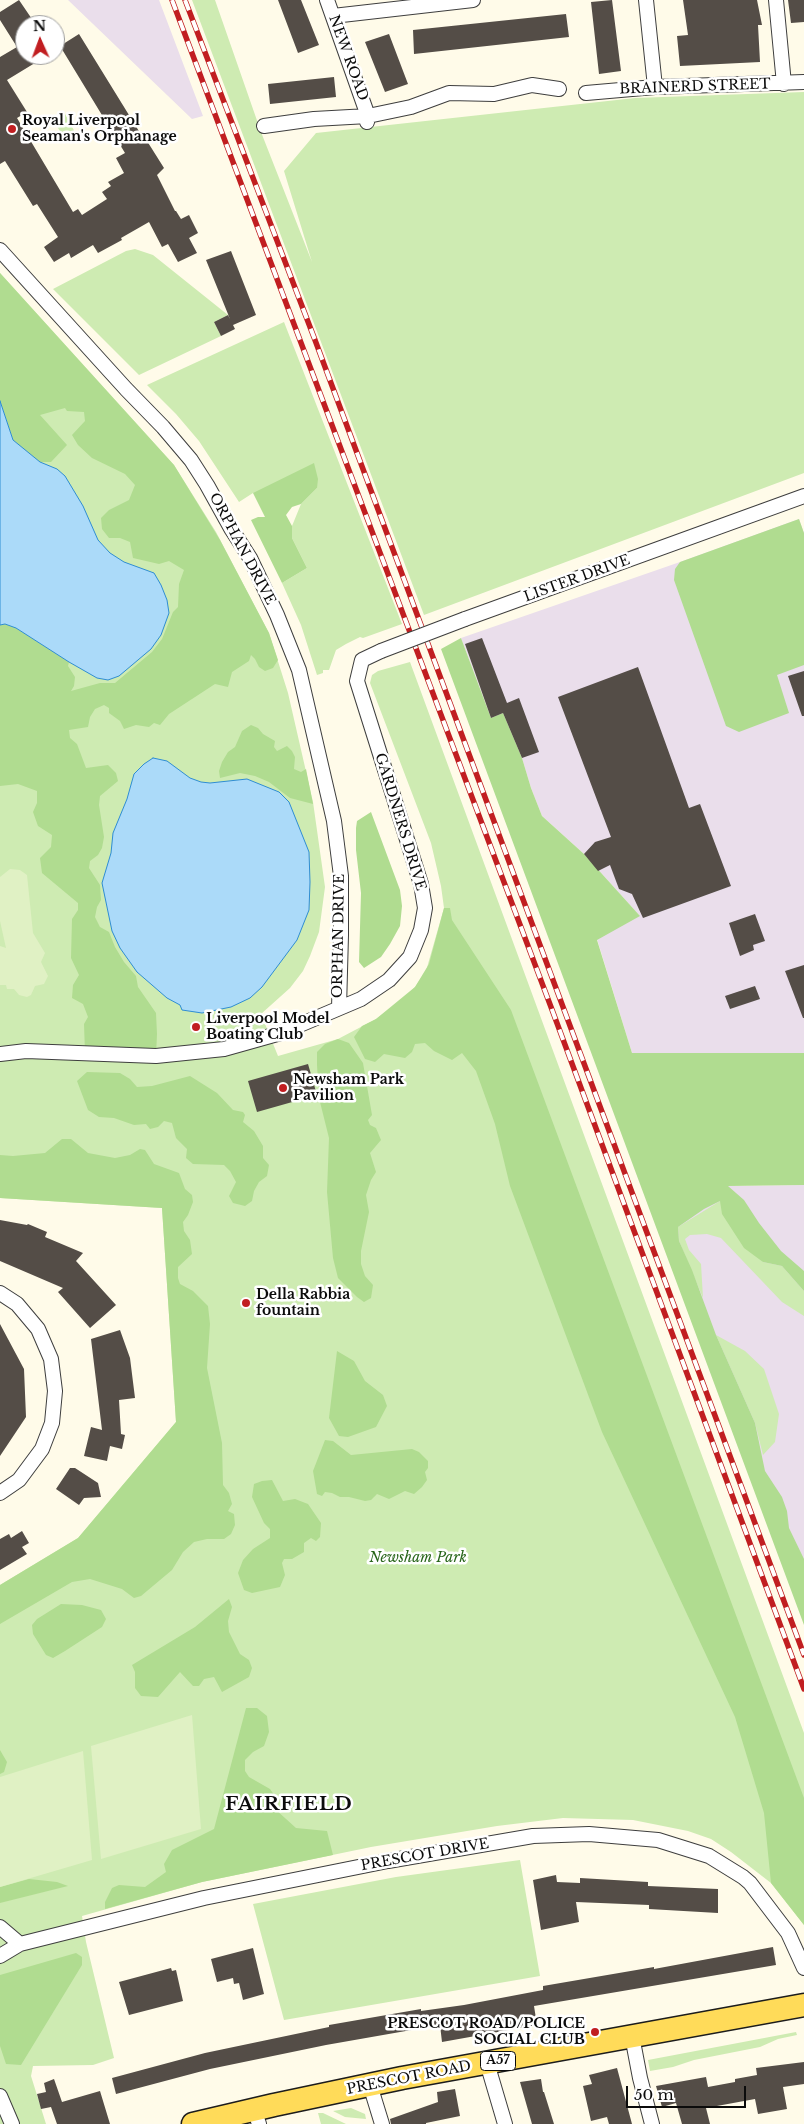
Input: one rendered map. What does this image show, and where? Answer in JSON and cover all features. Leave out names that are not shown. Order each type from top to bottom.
[{"type":"main road","name":"PRESCOT ROAD","points":[[193,2124],[257,2117],[370,2085],[804,2005]]},
{"type":"street","name":"NEW ROAD","points":[[264,126],[314,120],[368,119],[326,0]]},
{"type":"street","points":[[333,16],[473,0]]},
{"type":"street","points":[[646,0],[655,87]]},
{"type":"street","points":[[776,0],[784,84]]},
{"type":"street","name":"BRAINERD STREET","points":[[586,93],[655,87],[804,82]]},
{"type":"street","points":[[368,119],[411,107],[449,93],[494,94],[532,85],[559,89]]},
{"type":"street","name":"ORPHAN DRIVE","points":[[0,250],[191,460],[250,558],[277,615],[299,670],[334,820],[341,876],[342,935],[338,1008]]},
{"type":"street","name":"LISTER DRIVE","points":[[359,671],[362,660],[381,651],[804,496]]},
{"type":"street","name":"GARDNERS DRIVE","points":[[0,1054],[26,1051],[156,1056],[200,1053],[224,1049],[280,1033],[361,999],[389,980],[410,957],[422,930],[425,908],[421,884],[363,703],[357,681],[359,671]]},
{"type":"street","points":[[0,1293],[17,1304],[38,1329],[51,1360],[55,1392],[52,1423],[42,1450],[19,1480],[0,1493]]},
{"type":"street","name":"PRESCOT DRIVE","points":[[0,1956],[20,1944],[204,1898],[388,1861],[533,1836],[589,1834],[658,1840],[709,1856],[750,1883],[788,1933],[804,1968]]},
{"type":"street","points":[[0,1928],[20,1944]]},
{"type":"street","points":[[632,2036],[640,2078],[652,2124]]},
{"type":"street","points":[[487,2063],[505,2124]]},
{"type":"street","points":[[370,2085],[382,2124]]},
{"type":"street","points":[[0,2096],[12,2124]]},
{"type":"shaded area","points":[[68,0],[159,0],[203,116],[192,119]]},
{"type":"shaded area","points":[[799,519],[804,533],[804,1053],[632,1053],[597,939],[639,915],[584,854],[542,816],[522,758],[504,714],[491,718],[461,638]]},
{"type":"shaded area","points":[[804,1185],[804,1582],[667,1228],[727,1186]]},
{"type":"green space","points":[[192,0],[215,0],[261,132],[312,262],[284,171],[316,133],[635,98],[804,92],[804,473],[424,615]]},
{"type":"green space","points":[[64,112],[77,136],[66,142],[53,119]]},
{"type":"green space","points":[[135,249],[153,255],[228,315],[214,322],[221,336],[139,375],[53,289],[126,251]]},
{"type":"green space","name":"Newsham Park","points":[[0,273],[174,465],[216,532],[269,633],[288,693],[313,802],[325,887],[319,932],[303,971],[290,988],[261,1014],[278,1056],[338,1039],[376,1019],[404,998],[415,987],[426,971],[444,908],[441,886],[431,843],[370,683],[372,675],[378,671],[410,662],[804,1733],[804,1925],[771,1883],[711,1839],[688,1831],[633,1820],[563,1818],[497,1826],[371,1847],[202,1882],[82,1916],[86,1942],[114,2058],[93,2065],[33,2066],[31,2076],[46,2124],[0,2124],[0,1585],[78,1538],[176,1422],[162,1208],[0,1198]]},
{"type":"green space","points":[[0,273],[174,465],[220,540],[269,633],[278,660],[273,668],[265,671],[259,667],[251,655],[249,661],[232,672],[228,687],[215,684],[169,714],[160,725],[154,723],[149,727],[136,725],[124,729],[120,721],[109,713],[109,708],[104,705],[95,709],[90,717],[88,727],[69,730],[70,738],[77,744],[86,768],[108,765],[116,773],[118,781],[100,796],[99,805],[104,837],[102,848],[98,855],[90,861],[89,868],[100,885],[101,900],[95,917],[100,927],[109,932],[124,962],[136,976],[138,987],[156,1013],[156,1056],[85,1053],[84,1024],[88,1017],[83,1004],[72,998],[73,985],[79,975],[71,958],[72,919],[78,910],[78,903],[42,873],[40,858],[51,847],[52,835],[38,826],[33,812],[37,803],[37,791],[18,784],[0,786],[0,625],[5,624],[16,628],[69,662],[68,666],[75,677],[74,686],[71,691],[100,683],[115,683],[152,652],[162,639],[173,612],[178,607],[179,584],[184,570],[169,561],[159,564],[133,558],[130,542],[120,538],[109,538],[102,529],[101,518],[109,510],[129,500],[135,485],[125,474],[92,458],[78,445],[72,435],[85,421],[84,412],[67,411],[65,408],[40,415],[67,445],[51,462],[40,462],[13,440],[0,401]]},
{"type":"green space","points":[[284,322],[402,624],[363,638],[360,637],[336,650],[329,670],[323,670],[323,673],[317,675],[301,625],[282,583],[307,568],[292,538],[292,526],[301,504],[317,488],[253,493],[239,502],[199,441],[176,414],[147,385]]},
{"type":"green space","points":[[314,463],[318,479],[317,488],[301,504],[292,507],[286,515],[292,526],[292,538],[307,568],[282,583],[251,520],[265,517],[253,493]]},
{"type":"green space","points":[[799,519],[804,533],[804,665],[777,675],[789,713],[739,732],[726,726],[674,580],[675,569],[680,562]]},
{"type":"green space","points":[[461,638],[491,718],[503,713],[522,758],[542,816],[584,854],[640,916],[597,940],[632,1053],[804,1053],[804,1185],[728,1186],[744,1200],[781,1251],[804,1271],[804,1291],[782,1266],[763,1262],[744,1248],[722,1214],[720,1201],[704,1209],[678,1227],[679,1241],[716,1335],[755,1423],[765,1471],[782,1497],[787,1511],[789,1528],[804,1559],[804,1625],[441,649]]},
{"type":"green space","points":[[251,725],[275,741],[274,747],[277,751],[287,746],[292,751],[295,757],[294,769],[301,772],[306,769],[313,804],[290,798],[269,782],[255,776],[240,773],[220,778],[219,771],[222,762],[228,752],[235,747],[242,731]]},
{"type":"green space","points":[[371,812],[400,890],[402,906],[400,926],[390,944],[381,957],[364,968],[359,962],[361,893],[356,850],[356,828],[357,821]]},
{"type":"green space","points":[[10,869],[20,870],[27,875],[33,933],[45,953],[41,962],[48,976],[44,984],[35,986],[31,995],[27,997],[19,995],[14,989],[7,989],[6,985],[0,985],[0,946],[6,948],[0,921],[0,877]]},
{"type":"green space","points":[[444,908],[450,908],[452,920],[511,1010],[804,1798],[804,1925],[771,1883],[764,1813],[735,1717],[602,1432],[510,1186],[495,1124],[476,1071],[462,1053],[452,1060],[434,1051],[425,1043],[415,1044],[412,1052],[405,1058],[384,1054],[375,1062],[365,1059],[354,1037],[362,1026],[376,1019],[415,987],[429,964]]},
{"type":"green space","points":[[338,1039],[349,1043],[363,1063],[372,1115],[368,1120],[370,1125],[376,1128],[381,1140],[370,1153],[376,1172],[366,1195],[369,1212],[361,1251],[361,1264],[365,1276],[373,1285],[371,1298],[364,1302],[338,1278],[333,1258],[327,1192],[329,1138],[319,1098],[317,1052],[325,1044]]},
{"type":"green space","points":[[87,1072],[120,1073],[130,1079],[137,1087],[152,1086],[190,1076],[217,1093],[233,1110],[243,1112],[245,1115],[243,1122],[254,1131],[263,1146],[263,1158],[269,1165],[267,1176],[259,1182],[254,1191],[252,1201],[245,1206],[233,1203],[229,1196],[236,1182],[224,1165],[193,1164],[186,1158],[187,1149],[176,1138],[172,1123],[164,1121],[158,1127],[150,1129],[146,1124],[134,1125],[114,1118],[99,1117],[88,1110],[77,1081]]},
{"type":"green space","points":[[62,1139],[71,1139],[88,1153],[115,1158],[130,1155],[140,1149],[145,1150],[154,1164],[179,1173],[185,1189],[192,1195],[193,1202],[183,1222],[184,1231],[190,1240],[192,1254],[178,1267],[178,1278],[180,1284],[193,1291],[208,1306],[210,1324],[207,1368],[222,1443],[223,1485],[229,1493],[232,1504],[228,1511],[234,1514],[235,1525],[231,1534],[224,1539],[207,1539],[194,1542],[183,1552],[172,1570],[141,1596],[134,1598],[122,1589],[90,1579],[72,1582],[0,1624],[0,1585],[78,1538],[176,1422],[162,1208],[0,1198],[0,1155],[13,1156],[45,1153]]},
{"type":"green space","points":[[720,1201],[763,1262],[782,1266],[804,1291],[804,1316],[782,1302],[721,1238],[707,1234],[690,1235],[685,1239],[689,1250],[701,1264],[703,1298],[679,1241],[678,1227]]},
{"type":"green space","points":[[716,1335],[745,1351],[764,1369],[779,1414],[775,1442],[763,1455],[755,1423]]},
{"type":"green space","points":[[337,1351],[354,1361],[365,1381],[383,1395],[387,1406],[376,1427],[348,1437],[339,1436],[329,1418]]},
{"type":"green space","points":[[325,1440],[333,1441],[351,1455],[412,1449],[419,1452],[428,1461],[428,1468],[425,1472],[427,1480],[414,1494],[405,1491],[389,1499],[377,1494],[371,1500],[365,1501],[340,1497],[325,1492],[322,1496],[317,1494],[313,1471]]},
{"type":"green space","points":[[272,1480],[283,1501],[295,1499],[308,1504],[321,1523],[320,1537],[316,1541],[311,1538],[304,1543],[304,1552],[292,1559],[284,1559],[282,1563],[285,1575],[280,1587],[252,1593],[244,1590],[238,1573],[243,1560],[253,1549],[270,1538],[270,1529],[264,1523],[252,1497],[254,1484]]},
{"type":"green space","points":[[229,1599],[232,1607],[228,1621],[229,1632],[240,1654],[249,1660],[252,1668],[249,1677],[222,1692],[214,1677],[204,1679],[199,1686],[193,1686],[180,1672],[158,1697],[141,1696],[135,1688],[135,1672],[132,1665],[195,1627]]},
{"type":"green space","points":[[61,1604],[82,1605],[101,1610],[106,1619],[102,1627],[53,1658],[46,1655],[33,1634],[32,1625],[37,1619]]},
{"type":"green space","points":[[246,1708],[257,1708],[267,1716],[269,1732],[264,1746],[253,1752],[245,1760],[245,1771],[249,1777],[270,1789],[277,1799],[275,1809],[296,1828],[327,1831],[333,1855],[202,1882],[105,1909],[105,1902],[112,1888],[119,1885],[145,1887],[166,1872],[164,1864],[172,1850],[214,1829]]},
{"type":"green space","points":[[192,1715],[201,1829],[101,1859],[91,1746]]},
{"type":"green space","points":[[0,1750],[7,1762],[4,1772],[0,1774]]},
{"type":"green space","points":[[83,1751],[92,1860],[0,1887],[0,1777]]},
{"type":"green space","points":[[520,1860],[540,1976],[284,2020],[253,1904],[396,1877]]},
{"type":"green space","points":[[29,1879],[57,1882],[68,1886],[0,1903],[0,1887]]},
{"type":"green space","points":[[76,1953],[82,1957],[82,1965],[21,2065],[6,2064],[0,2046],[0,1975]]},
{"type":"green space","points":[[796,2032],[797,2035],[778,2039],[760,2047],[650,2071],[648,2060]]},
{"type":"green space","points":[[351,2108],[365,2114],[366,2119],[345,2117],[333,2111]]},
{"type":"green space","points":[[318,2113],[323,2113],[346,2124],[321,2124]]},
{"type":"water","points":[[0,401],[13,440],[40,462],[57,469],[65,476],[83,506],[98,540],[110,553],[124,562],[154,573],[161,585],[167,600],[169,613],[161,635],[151,649],[119,676],[108,680],[97,678],[16,628],[5,624],[0,625]]},
{"type":"water","points":[[153,758],[167,761],[190,778],[201,782],[210,783],[247,779],[279,792],[289,802],[309,852],[309,910],[297,940],[262,987],[250,998],[231,1007],[202,1013],[182,1010],[180,1005],[167,998],[137,972],[120,948],[112,931],[102,883],[111,853],[113,833],[127,799],[134,774]]},
{"type":"building","name":"Royal Liverpool Seaman's Orphanage","points":[[19,0],[29,15],[15,15],[15,44],[0,20],[0,12]]},
{"type":"building","points":[[278,0],[301,0],[319,45],[298,53]]},
{"type":"building","points":[[612,0],[621,71],[599,74],[591,2]]},
{"type":"building","points":[[683,0],[757,0],[762,25],[758,25],[760,62],[680,66],[677,36],[688,35]]},
{"type":"building","points":[[788,0],[804,0],[804,22],[791,23]]},
{"type":"building","points":[[566,14],[569,37],[414,54],[413,30]]},
{"type":"building","name":"Royal Liverpool Seaman's Orphanage","points":[[79,34],[145,141],[147,141],[164,168],[157,175],[181,219],[189,215],[198,233],[189,238],[197,253],[178,262],[168,244],[162,247],[149,222],[98,253],[93,245],[71,258],[69,253],[54,262],[44,247],[58,237],[37,204],[33,206],[5,161],[0,164],[0,57],[15,48],[15,65],[32,65],[7,80],[27,112],[17,118],[73,212],[78,209],[82,215],[107,199],[102,192],[111,186],[108,182],[124,173],[116,158],[125,153],[65,54],[65,43]]},
{"type":"building","points":[[389,34],[408,84],[385,92],[365,42]]},
{"type":"building","points":[[334,77],[336,97],[270,104],[268,84]]},
{"type":"building","points":[[231,251],[256,315],[233,325],[235,329],[221,336],[214,322],[228,315],[230,319],[206,260]]},
{"type":"building","points":[[482,638],[507,703],[519,698],[539,752],[522,758],[503,713],[491,718],[465,644]]},
{"type":"building","points":[[638,667],[689,808],[700,804],[731,886],[643,918],[632,894],[619,889],[610,865],[598,871],[584,854],[595,842],[611,837],[558,697]]},
{"type":"building","points":[[804,671],[804,716],[802,716],[788,676]]},
{"type":"building","points":[[755,914],[765,941],[753,945],[754,950],[740,956],[729,923]]},
{"type":"building","points":[[804,965],[804,1018],[803,1018],[785,971]]},
{"type":"building","points":[[755,986],[760,999],[730,1009],[725,996]]},
{"type":"building","name":"Newsham Park Pavilion","points":[[308,1064],[317,1095],[257,1112],[248,1081]]},
{"type":"building","points":[[0,1220],[28,1224],[47,1232],[45,1237],[83,1253],[76,1261],[116,1305],[90,1328],[58,1292],[63,1288],[0,1261]]},
{"type":"building","points":[[0,1324],[24,1369],[26,1417],[0,1456]]},
{"type":"building","points":[[120,1330],[130,1358],[135,1398],[119,1400],[121,1434],[125,1435],[122,1449],[110,1446],[107,1461],[84,1456],[91,1427],[102,1430],[91,1339]]},
{"type":"building","points":[[70,1468],[75,1468],[98,1483],[101,1497],[84,1498],[79,1505],[56,1489]]},
{"type":"building","points":[[22,1531],[29,1543],[22,1547],[27,1554],[0,1570],[0,1539],[9,1534],[11,1538]]},
{"type":"building","points":[[556,1875],[557,1882],[580,1883],[580,1878],[648,1882],[648,1886],[718,1889],[718,1913],[649,1909],[649,1905],[576,1902],[579,1922],[541,1930],[533,1880]]},
{"type":"building","points":[[773,1947],[776,1965],[534,2006],[537,2025],[442,2042],[440,2025],[326,2045],[210,2069],[116,2094],[112,2078],[205,2053],[329,2027],[329,2025],[421,2009],[421,2011],[464,2005],[543,1990],[543,1986],[654,1967],[654,1969]]},
{"type":"building","points":[[253,1948],[264,1994],[243,2000],[239,1983],[234,1984],[233,1978],[217,1982],[211,1959]]},
{"type":"building","points":[[171,1968],[172,1971],[176,1970],[183,2001],[129,2015],[119,1982]]},
{"type":"building","points":[[804,2062],[804,2084],[783,2087],[787,2109],[758,2114],[755,2099],[706,2108],[710,2124],[682,2124],[676,2103],[662,2107],[656,2086],[706,2077],[708,2087],[735,2082],[735,2079],[757,2075],[756,2068]]},
{"type":"building","points":[[617,2068],[632,2124],[609,2124],[607,2117],[591,2121],[583,2086],[592,2084],[589,2075]]},
{"type":"building","points":[[54,2079],[62,2102],[100,2091],[110,2124],[57,2124],[51,2107],[41,2109],[37,2094],[46,2092],[44,2083]]},
{"type":"building","points":[[541,2079],[543,2092],[554,2124],[532,2124],[520,2082]]},
{"type":"building","points":[[455,2089],[460,2116],[426,2124],[391,2124],[390,2119],[438,2102],[437,2092]]},
{"type":"railway","points":[[172,0],[551,1007],[804,1689]]},
{"type":"railway","points":[[185,0],[315,340],[804,1655]]},
{"type":"place","name":"Royal Liverpool Seaman's Orphanage","points":[[12,129]]},
{"type":"place","name":"Liverpool Model Boating Club","points":[[196,1027]]},
{"type":"place","name":"Newsham Park Pavilion","points":[[283,1088]]},
{"type":"place","name":"Della Rabbia fountain","points":[[246,1303]]},
{"type":"place","name":"PRESCOT ROAD/POLICE SOCIAL CLUB","points":[[595,2032]]},
{"type":"district","name":"FAIRFIELD","points":[[289,1805]]}]
